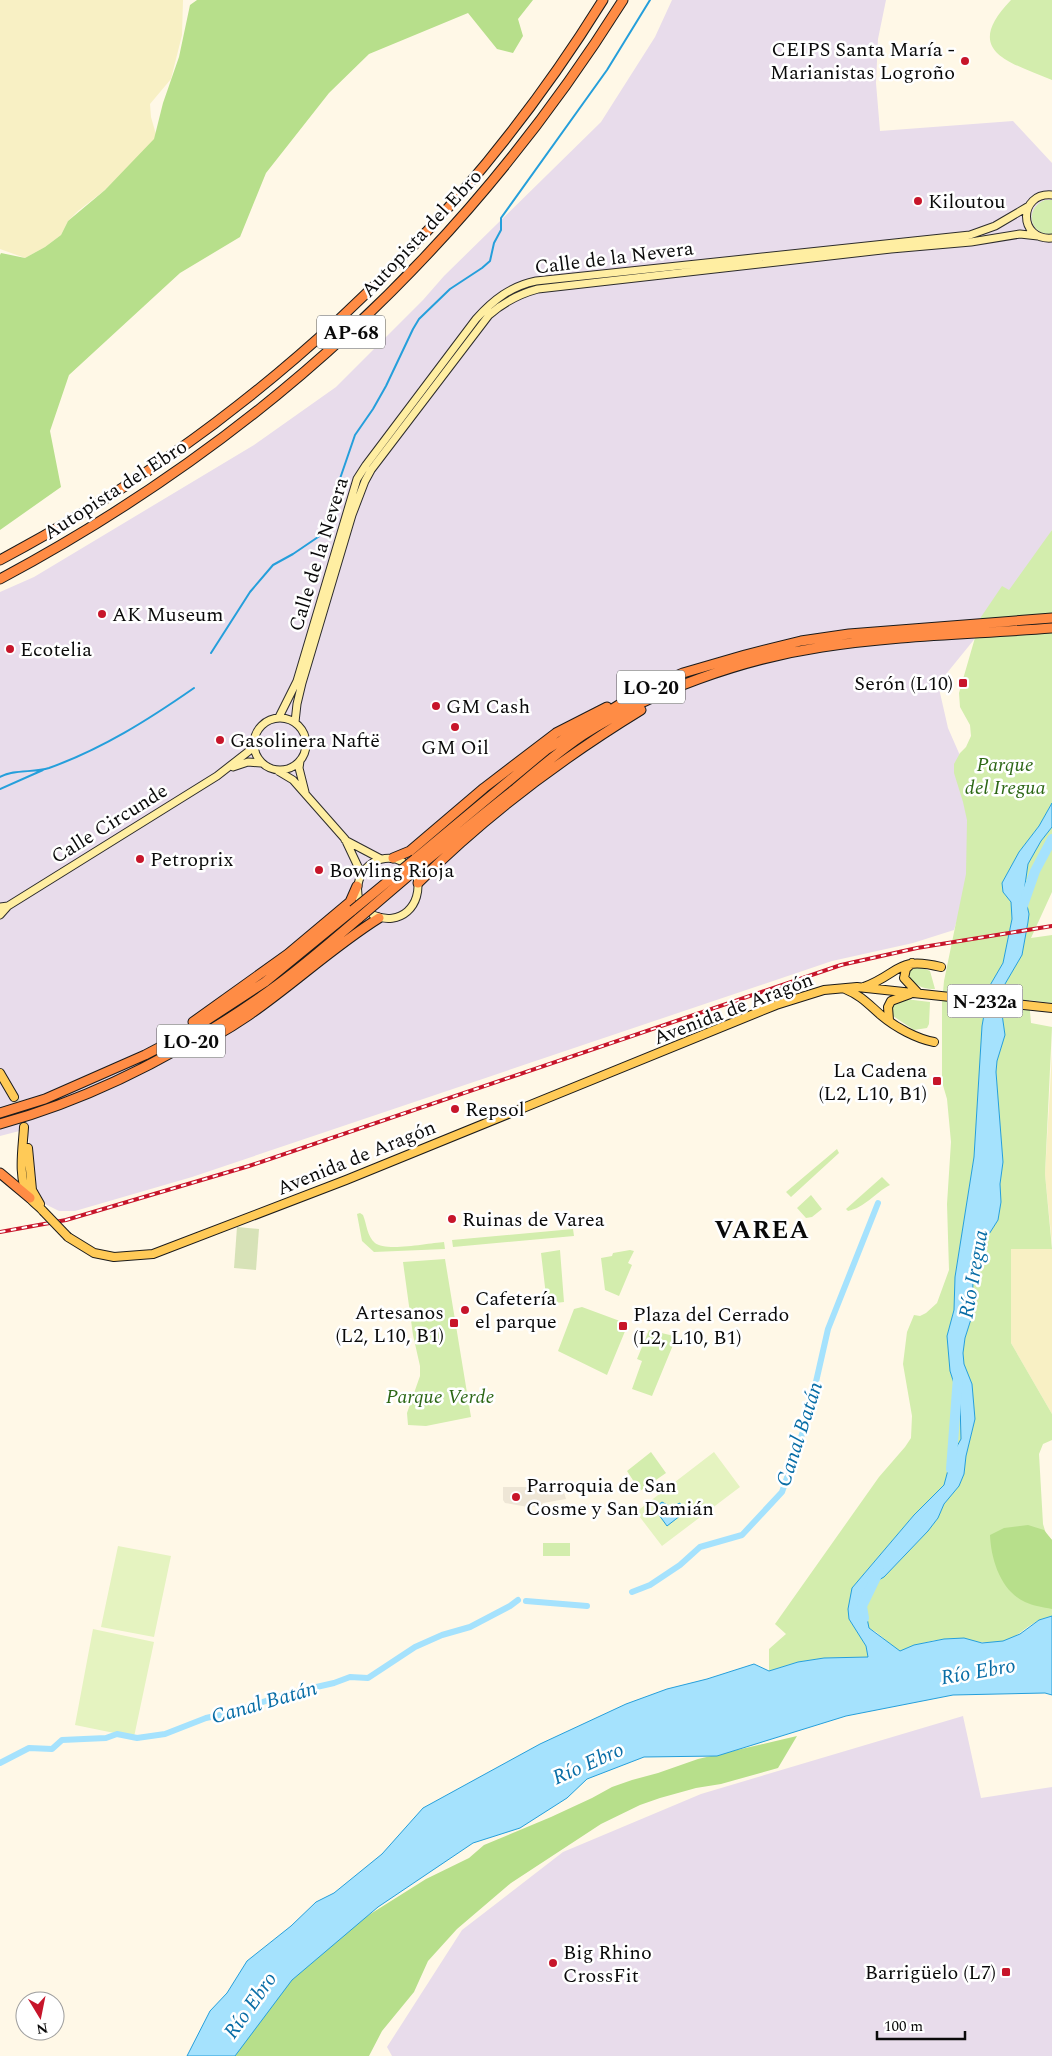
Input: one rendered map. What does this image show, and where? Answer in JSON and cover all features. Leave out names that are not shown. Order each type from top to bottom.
[{"type":"highway","name":"Autopista del Ebro","points":[[0,560],[103,501],[176,452],[247,399],[336,323],[419,240],[482,168],[548,83],[603,0]]},
{"type":"highway","name":"Autopista del Ebro","points":[[0,578],[75,537],[174,474],[259,411],[341,341],[418,266],[494,180],[565,88],[623,0]]},
{"type":"highway","name":"LO-20","points":[[0,1124],[52,1108],[160,1060],[263,996],[359,918],[418,862],[546,750],[643,690],[683,673],[712,664],[801,641],[849,634],[936,626],[1052,618]]},
{"type":"highway","name":"LO-20","points":[[0,1114],[45,1099],[145,1055],[181,1036],[230,1006],[284,968],[353,910],[583,735],[622,713],[682,685],[750,663],[822,647],[1052,628]]},
{"type":"highway","points":[[418,880],[565,759],[598,736],[682,685]]},
{"type":"highway","points":[[393,858],[410,851],[484,788],[556,733],[643,690]]},
{"type":"highway","points":[[122,1065],[204,1016],[288,954],[350,902],[357,886]]},
{"type":"highway","points":[[160,1060],[202,1044],[237,1023],[288,988],[376,917]]},
{"type":"highway","points":[[0,1174],[30,1198]]},
{"type":"main road","name":"Calle de la Nevera","points":[[279,717],[296,681],[357,479],[476,319],[498,298],[517,287],[536,281],[970,235],[995,226],[1029,206],[1037,198],[1052,195]]},
{"type":"main road","points":[[1029,206],[1026,215],[1028,225],[1038,236]]},
{"type":"main road","name":"Calle de la Nevera","points":[[295,722],[302,683],[352,515],[365,481],[371,470],[483,323],[500,306],[518,295],[538,288],[891,249],[972,242],[1020,234],[1052,238]]},
{"type":"main road","points":[[276,770],[291,768],[300,761],[305,752],[306,736],[302,728],[295,722],[279,717],[259,726],[253,744],[257,758],[262,764],[293,780],[345,840],[361,873]]},
{"type":"main road","name":"Calle Circunde","points":[[0,915],[4,907],[228,768],[249,751],[253,744]]},
{"type":"main road","points":[[300,761],[301,776],[306,795]]},
{"type":"main road","name":"Calle Circunde","points":[[228,768],[248,762],[262,764]]},
{"type":"main road","points":[[345,840],[381,859]]},
{"type":"main road","points":[[359,899],[357,886],[361,873],[373,862],[393,858],[403,862]]},
{"type":"main road","points":[[376,917],[394,919],[411,909],[417,900],[418,880]]},
{"type":"main road","points":[[889,1020],[888,1008],[891,1001],[916,993],[907,983],[904,976],[906,969],[912,963]]},
{"type":"main road","points":[[862,988],[882,979],[903,964],[925,963],[941,967]]},
{"type":"main road","points":[[843,988],[863,998],[882,1016],[920,1038],[934,1042]]},
{"type":"main road","name":"Avenida de Aragón","points":[[43,1211],[32,1190],[24,1127],[23,1172],[25,1188],[30,1198],[68,1237],[94,1253],[114,1257],[153,1254],[346,1180],[776,1005],[815,993],[843,988],[916,993]]},
{"type":"main road","name":"N-232a","points":[[916,993],[1052,1009]]},
{"type":"main road","points":[[0,1073],[14,1097]]},
{"type":"shaded area","points":[[0,0],[183,0],[182,35],[171,79],[150,104],[151,117],[157,138],[105,190],[68,221],[61,235],[25,258],[0,249]]},
{"type":"shaded area","points":[[672,0],[886,0],[878,39],[876,83],[880,131],[1013,121],[1052,163],[1052,530],[1033,567],[938,684],[948,728],[972,783],[966,890],[954,930],[913,943],[832,961],[192,1177],[75,1211],[59,1211],[45,1204],[37,1190],[27,1129],[0,1136],[0,592],[34,577],[254,445],[336,387],[423,300],[444,276],[601,122],[655,37]]},
{"type":"shaded area","points":[[1052,1054],[1052,1244],[1045,1174]]},
{"type":"shaded area","points":[[1011,1249],[1052,1249],[1052,1414],[1011,1343]]},
{"type":"shaded area","points":[[557,1483],[563,1489],[566,1499],[543,1503],[541,1506],[528,1507],[505,1503],[503,1500],[503,1487],[527,1487],[533,1484]]},
{"type":"shaded area","points":[[963,1716],[981,1798],[1052,1787],[1052,2056],[392,2056],[387,2047],[462,1930],[563,1852],[701,1794]]},
{"type":"green space","points":[[197,0],[533,0],[518,19],[523,36],[513,53],[497,49],[468,13],[369,54],[329,93],[266,173],[240,237],[180,273],[69,375],[50,431],[61,487],[0,530],[0,255],[1,253],[25,258],[61,235],[68,221],[105,190],[154,139],[163,103],[179,57],[190,5]]},
{"type":"green space","points":[[1011,0],[1052,0],[1052,80],[1007,60],[997,53],[991,43],[990,32],[997,18]]},
{"type":"green space","points":[[1045,200],[1052,200],[1052,234],[1038,231],[1032,221],[1034,209]]},
{"type":"green space","name":"Parque del Iregua","points":[[1052,530],[1052,803],[1039,826],[1019,852],[1002,883],[1003,892],[1011,902],[1012,919],[1003,963],[989,987],[982,1026],[974,1157],[955,1277],[954,1310],[947,1336],[950,1371],[960,1402],[961,1439],[952,1455],[944,1485],[914,1515],[852,1588],[849,1619],[866,1646],[868,1657],[824,1658],[798,1662],[769,1671],[769,1649],[786,1634],[775,1624],[879,1477],[911,1438],[912,1416],[903,1364],[907,1332],[914,1315],[920,1316],[926,1313],[937,1303],[949,1270],[947,1204],[951,1142],[947,1099],[942,1082],[942,1003],[944,981],[966,874],[967,820],[954,773],[954,764],[971,736],[970,725],[960,707],[959,693],[981,617],[1002,586],[1009,590]]},
{"type":"green space","name":"Parque del Iregua","points":[[1052,827],[1052,892],[1031,938],[1052,935],[1052,1003],[1029,1000],[1031,1023],[1052,1027],[1045,1174],[1052,1249],[1011,1249],[1011,1343],[1052,1414],[1052,1440],[1043,1444],[1039,1454],[1043,1524],[1046,1534],[1052,1540],[1052,1616],[1038,1620],[1006,1641],[988,1643],[942,1639],[916,1645],[900,1652],[869,1628],[863,1604],[865,1590],[872,1583],[884,1577],[928,1531],[938,1518],[944,1504],[959,1486],[964,1474],[966,1456],[975,1419],[972,1384],[964,1364],[965,1338],[972,1316],[973,1280],[984,1242],[998,1220],[1001,1202],[1000,1184],[1003,1162],[996,1072],[997,1061],[1005,1035],[1002,1014],[1005,984],[1022,955],[1029,914],[1024,892],[1028,864],[1041,841]]},
{"type":"green space","points":[[915,967],[930,971],[935,989],[923,987],[909,979],[907,976],[908,972]]},
{"type":"green space","points":[[905,999],[930,1002],[929,1024],[927,1028],[914,1030],[893,1016],[891,1009],[893,1004]]},
{"type":"green space","points":[[837,1149],[839,1153],[791,1197],[786,1192]]},
{"type":"green space","points":[[882,1177],[890,1185],[859,1207],[848,1211],[846,1209]]},
{"type":"green space","points":[[811,1195],[822,1209],[812,1217],[806,1218],[797,1208]]},
{"type":"green space","points":[[357,1214],[363,1215],[370,1237],[381,1246],[398,1247],[444,1242],[445,1249],[374,1252],[362,1241]]},
{"type":"green space","points":[[237,1227],[259,1229],[256,1270],[234,1268]]},
{"type":"green space","points":[[573,1229],[574,1236],[453,1247],[452,1240]]},
{"type":"green space","points":[[560,1250],[564,1302],[547,1304],[541,1253]]},
{"type":"green space","points":[[634,1251],[628,1263],[632,1265],[619,1296],[605,1290],[601,1258],[612,1256],[613,1253]]},
{"type":"green space","name":"Parque Verde","points":[[445,1259],[471,1417],[426,1426],[408,1425],[407,1413],[420,1376],[420,1366],[413,1335],[403,1262]]},
{"type":"green space","points":[[582,1307],[628,1324],[607,1375],[558,1351],[574,1309]]},
{"type":"green space","points":[[649,1330],[674,1336],[673,1345],[652,1396],[632,1389],[642,1361],[637,1359]]},
{"type":"green space","points":[[651,1452],[666,1473],[640,1491],[627,1471]]},
{"type":"green space","points":[[714,1452],[740,1487],[662,1546],[636,1512]]},
{"type":"green space","points":[[1028,1525],[1044,1530],[1052,1540],[1052,1609],[1025,1602],[1017,1597],[1004,1583],[995,1564],[990,1535],[1004,1528]]},
{"type":"green space","points":[[543,1543],[570,1543],[570,1556],[543,1556]]},
{"type":"green space","points":[[118,1546],[171,1556],[154,1637],[101,1627]]},
{"type":"green space","points":[[93,1629],[154,1642],[134,1737],[75,1725]]},
{"type":"green space","points":[[797,1736],[778,1768],[721,1784],[696,1788],[640,1805],[601,1824],[511,1883],[457,1929],[428,1961],[414,1992],[382,2031],[369,2056],[232,2056],[284,1986],[364,1918],[426,1879],[469,1858],[484,1845],[551,1817],[612,1787],[632,1780],[698,1759]]},
{"type":"water","name":"Río Ebro","points":[[1052,803],[1052,827],[1041,841],[1028,864],[1024,892],[1029,914],[1022,955],[1005,984],[1002,1014],[1005,1035],[997,1061],[996,1072],[1003,1162],[1000,1184],[1001,1202],[998,1220],[984,1242],[973,1280],[972,1316],[965,1338],[964,1364],[972,1384],[975,1419],[966,1456],[964,1474],[959,1486],[944,1504],[938,1518],[928,1531],[884,1577],[868,1586],[863,1598],[869,1628],[900,1651],[914,1645],[944,1639],[964,1638],[982,1643],[1003,1641],[1020,1634],[1039,1620],[1052,1616],[1052,1695],[1045,1693],[953,1695],[846,1716],[717,1756],[644,1757],[587,1779],[567,1798],[520,1828],[473,1843],[378,1907],[292,1980],[235,2056],[187,2056],[210,2011],[227,1993],[247,1961],[291,1926],[316,1902],[334,1893],[382,1854],[423,1808],[540,1744],[626,1704],[667,1689],[754,1664],[769,1671],[798,1662],[824,1658],[868,1657],[866,1646],[849,1619],[848,1609],[852,1588],[914,1515],[944,1485],[952,1455],[961,1439],[960,1402],[950,1371],[947,1336],[954,1310],[955,1277],[974,1157],[982,1026],[989,987],[1003,963],[1012,919],[1011,902],[1003,892],[1002,883],[1019,852],[1039,826]]},
{"type":"water","points":[[662,1502],[671,1507],[680,1503],[685,1512],[667,1526],[654,1508]]},
{"type":"waterway","points":[[211,653],[250,592],[273,565],[324,533],[329,521],[333,499],[355,435],[386,386],[419,319],[450,289],[490,261],[494,243],[501,230],[501,218],[607,70],[650,0]]},
{"type":"waterway","points":[[0,777],[11,773],[49,768],[88,752],[142,722],[194,688]]},
{"type":"waterway","points":[[0,789],[43,770]]},
{"type":"waterway","name":"Río Iregua","points":[[1021,911],[1035,871],[1052,839]]},
{"type":"waterway","name":"Canal Batán","points":[[632,1592],[650,1585],[680,1565],[700,1547],[742,1535],[782,1492],[808,1417],[828,1329],[878,1203]]},
{"type":"waterway","name":"Río Iregua","points":[[951,1469],[958,1377]]},
{"type":"waterway","name":"Río Iregua","points":[[864,1618],[862,1606],[879,1571]]},
{"type":"waterway","name":"Canal Batán","points":[[0,1763],[29,1748],[52,1749],[62,1740],[106,1738],[117,1734],[137,1738],[165,1734],[206,1718],[229,1713],[290,1693],[334,1683],[350,1677],[368,1678],[415,1647],[442,1635],[470,1627],[518,1600]]},
{"type":"waterway","name":"Canal Batán","points":[[526,1601],[587,1606]]},
{"type":"tunnel","points":[[14,1097],[24,1127]]},
{"type":"railway","points":[[0,1232],[66,1220],[249,1166],[841,965],[917,948],[1052,926]]},
{"type":"place","name":"CEIPS Santa María - Marianistas Logroño","points":[[965,61]]},
{"type":"place","name":"Kiloutou","points":[[918,201]]},
{"type":"place","name":"AK Museum","points":[[102,614]]},
{"type":"place","name":"Ecotelia","points":[[10,649]]},
{"type":"place","name":"Serón (L10)","points":[[963,683]]},
{"type":"place","name":"GM Cash","points":[[436,706]]},
{"type":"place","name":"GM Oil","points":[[455,727]]},
{"type":"place","name":"Gasolinera Naftë","points":[[220,740]]},
{"type":"place","name":"Petroprix","points":[[140,859]]},
{"type":"place","name":"Bowling Rioja","points":[[319,870]]},
{"type":"place","name":"La Cadena (L2, L10, B1)","points":[[937,1081]]},
{"type":"place","name":"Repsol","points":[[455,1109]]},
{"type":"place","name":"Ruinas de Varea","points":[[452,1219]]},
{"type":"place","name":"Cafetería el parque","points":[[465,1310]]},
{"type":"place","name":"Artesanos (L2, L10, B1)","points":[[454,1323]]},
{"type":"place","name":"Plaza del Cerrado (L2, L10, B1)","points":[[623,1326]]},
{"type":"place","name":"Parroquia de San Cosme y San Damián","points":[[516,1497]]},
{"type":"place","name":"Big Rhino CrossFit","points":[[553,1963]]},
{"type":"place","name":"Barrigüelo (L7)","points":[[1006,1972]]},
{"type":"district","name":"VAREA","points":[[762,1229]]}]
